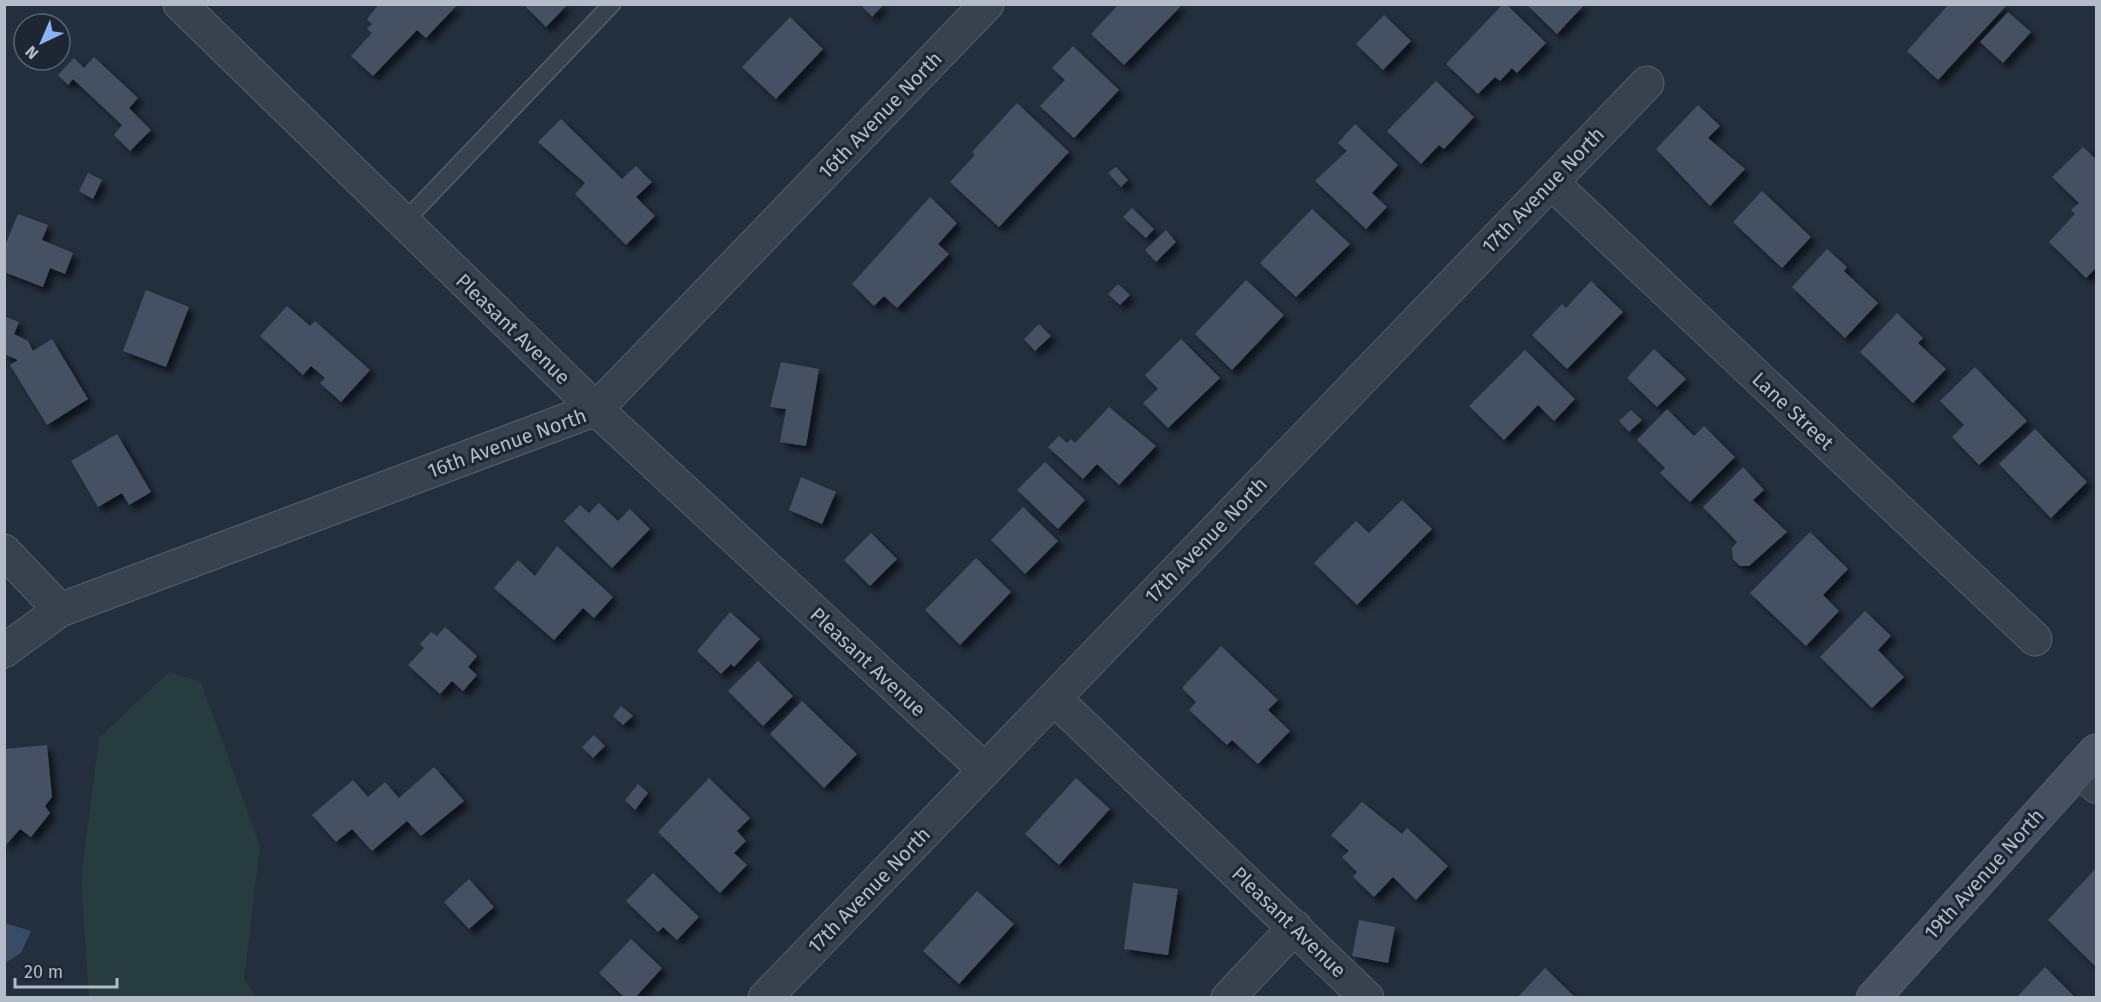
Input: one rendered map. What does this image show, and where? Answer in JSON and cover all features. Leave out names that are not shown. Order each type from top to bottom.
[{"type":"street","name":"16th Avenue North","points":[[4,651],[60,610],[596,410],[987,4]]},
{"type":"street","name":"Pleasant Avenue","points":[[195,10],[404,222],[596,410],[985,770]]},
{"type":"street","name":"17th Avenue North","points":[[765,998],[1647,83]]},
{"type":"street","name":"Lane Street","points":[[1551,182],[2035,639]]},
{"type":"street","points":[[4,551],[60,610]]},
{"type":"street","name":"Pleasant Avenue","points":[[1054,698],[1367,998]]},
{"type":"street","name":"19th Avenue North","points":[[1873,998],[2091,769]]},
{"type":"street","points":[[1228,998],[1295,927]]},
{"type":"lane","points":[[404,222],[612,4]]},
{"type":"green space","points":[[169,672],[201,682],[260,846],[244,980],[256,997],[89,997],[81,879],[99,738]]},
{"type":"water","points":[[5,923],[31,931],[21,953],[5,963]]},
{"type":"building","points":[[379,4],[458,4],[426,38],[417,30],[373,76],[351,56],[372,33],[367,29],[372,24],[367,19]]},
{"type":"building","points":[[523,4],[568,4],[546,27]]},
{"type":"building","points":[[860,4],[884,4],[872,17]]},
{"type":"building","points":[[1119,4],[1178,4],[1180,7],[1124,65],[1091,34]]},
{"type":"building","points":[[1503,4],[1506,4],[1546,43],[1517,73],[1512,68],[1500,81],[1495,77],[1478,94],[1446,64]]},
{"type":"building","points":[[1526,4],[1585,4],[1557,34]]},
{"type":"building","points":[[1949,4],[2004,4],[2006,6],[1938,80],[1907,51]]},
{"type":"building","points":[[2008,12],[2031,32],[2003,63],[1980,42]]},
{"type":"building","points":[[1384,15],[1411,41],[1383,70],[1356,44]]},
{"type":"building","points":[[790,17],[823,49],[776,99],[742,67]]},
{"type":"building","points":[[1073,46],[1119,90],[1074,138],[1040,106],[1065,80],[1052,68]]},
{"type":"building","points":[[94,57],[138,98],[129,108],[151,130],[130,151],[114,135],[122,125],[73,79],[68,85],[58,75],[61,72],[72,72],[74,58],[84,68]]},
{"type":"building","points":[[1436,81],[1474,117],[1444,149],[1439,145],[1421,164],[1387,131]]},
{"type":"building","points":[[1017,103],[1069,152],[999,227],[950,182],[975,155],[972,152]]},
{"type":"building","points":[[1698,105],[1720,126],[1708,138],[1745,169],[1710,206],[1656,149]]},
{"type":"building","points":[[561,119],[622,179],[636,166],[652,182],[636,197],[655,216],[626,245],[575,194],[585,183],[538,142]]},
{"type":"building","points":[[1355,124],[1398,165],[1372,193],[1387,207],[1366,229],[1315,181],[1347,151],[1338,143]]},
{"type":"building","points":[[2083,147],[2096,159],[2096,268],[2086,278],[2049,242],[2075,214],[2071,210],[2079,203],[2052,177]]},
{"type":"building","points":[[1116,167],[1128,180],[1121,187],[1108,173]]},
{"type":"building","points":[[88,173],[102,180],[93,199],[79,191]]},
{"type":"building","points":[[1762,191],[1811,237],[1782,268],[1733,222]]},
{"type":"building","points":[[930,197],[957,223],[938,244],[949,254],[897,308],[884,296],[874,306],[852,284]]},
{"type":"building","points":[[1132,208],[1154,229],[1146,238],[1123,217]]},
{"type":"building","points":[[1312,209],[1350,244],[1296,297],[1260,263]]},
{"type":"building","points":[[18,214],[48,225],[42,240],[73,253],[65,274],[50,268],[43,287],[4,272],[4,248]]},
{"type":"building","points":[[1166,230],[1176,242],[1156,262],[1145,250]]},
{"type":"building","points":[[1827,249],[1847,267],[1844,271],[1878,303],[1845,338],[1792,287]]},
{"type":"building","points":[[1246,280],[1284,315],[1232,370],[1195,334]]},
{"type":"building","points":[[1591,281],[1623,312],[1567,369],[1532,335],[1562,304],[1566,308]]},
{"type":"building","points":[[1118,284],[1130,295],[1120,305],[1108,294]]},
{"type":"building","points":[[146,290],[189,307],[166,367],[123,351]]},
{"type":"building","points":[[287,306],[310,326],[315,321],[370,370],[341,402],[320,383],[325,378],[311,366],[303,375],[260,336]]},
{"type":"building","points":[[1897,313],[1923,338],[1918,343],[1946,369],[1913,403],[1860,352]]},
{"type":"building","points":[[4,316],[19,322],[14,334],[28,341],[33,351],[52,339],[88,399],[47,425],[10,365],[18,360],[6,355],[4,358]]},
{"type":"building","points":[[1039,324],[1051,336],[1035,351],[1024,339]]},
{"type":"building","points":[[1181,339],[1220,378],[1168,428],[1143,403],[1158,389],[1145,375]]},
{"type":"building","points":[[1654,349],[1686,379],[1657,407],[1627,378]]},
{"type":"building","points":[[1525,350],[1575,399],[1554,421],[1538,405],[1504,440],[1469,406]]},
{"type":"building","points":[[781,362],[819,369],[806,446],[780,442],[786,409],[770,407]]},
{"type":"building","points":[[1975,367],[2027,421],[1979,465],[1952,437],[1964,425],[1940,401]]},
{"type":"building","points":[[1109,407],[1156,446],[1119,485],[1097,464],[1083,479],[1048,447],[1059,436],[1067,443],[1071,439],[1075,443]]},
{"type":"building","points":[[1667,409],[1694,436],[1704,426],[1735,457],[1690,502],[1660,473],[1665,468],[1637,440]]},
{"type":"building","points":[[1631,410],[1642,420],[1629,432],[1619,421]]},
{"type":"building","points":[[2035,429],[2087,482],[2051,518],[1999,464]]},
{"type":"building","points":[[117,434],[151,492],[129,505],[122,493],[98,507],[71,461]]},
{"type":"building","points":[[1045,462],[1085,500],[1058,529],[1017,490]]},
{"type":"building","points":[[1743,467],[1764,490],[1753,500],[1787,532],[1749,566],[1740,566],[1733,559],[1732,548],[1737,542],[1703,507]]},
{"type":"building","points":[[801,477],[836,492],[822,524],[789,510]]},
{"type":"building","points":[[1402,500],[1432,529],[1357,605],[1314,563],[1356,521],[1369,533]]},
{"type":"building","points":[[599,503],[618,521],[630,509],[650,529],[612,568],[564,521],[580,505],[589,513]]},
{"type":"building","points":[[1023,507],[1058,541],[1025,574],[991,540]]},
{"type":"building","points":[[1810,532],[1848,569],[1823,595],[1839,611],[1806,646],[1750,593]]},
{"type":"building","points":[[871,533],[897,559],[870,586],[844,560]]},
{"type":"building","points":[[557,546],[613,597],[594,618],[583,608],[554,640],[494,588],[518,560],[535,576]]},
{"type":"building","points":[[976,558],[1011,592],[960,645],[925,610]]},
{"type":"building","points":[[1865,611],[1891,636],[1878,650],[1904,677],[1872,708],[1820,657]]},
{"type":"building","points":[[730,612],[760,639],[734,667],[731,664],[721,674],[697,651]]},
{"type":"building","points":[[445,627],[477,656],[468,667],[477,675],[463,691],[452,681],[440,694],[408,665],[424,648],[420,644],[431,632],[437,636]]},
{"type":"building","points":[[1221,646],[1278,700],[1268,710],[1290,731],[1258,764],[1232,740],[1227,745],[1189,710],[1196,702],[1182,688]]},
{"type":"building","points":[[758,661],[793,696],[763,726],[728,691]]},
{"type":"building","points":[[802,701],[857,754],[824,788],[770,734]]},
{"type":"building","points":[[621,706],[633,716],[623,725],[613,716]]},
{"type":"building","points":[[594,735],[605,746],[593,758],[582,747]]},
{"type":"building","points":[[47,745],[52,797],[45,806],[50,813],[31,837],[20,829],[4,847],[4,749]]},
{"type":"building","points":[[434,767],[464,801],[421,836],[407,821],[372,851],[352,829],[336,842],[312,815],[353,780],[368,797],[385,782],[399,798]]},
{"type":"building","points":[[709,778],[750,818],[737,831],[746,841],[734,853],[747,865],[720,893],[658,832]]},
{"type":"building","points":[[1076,778],[1110,809],[1059,865],[1025,834]]},
{"type":"building","points":[[638,784],[648,793],[635,810],[625,800]]},
{"type":"building","points":[[1362,802],[1402,834],[1407,828],[1448,866],[1416,900],[1393,877],[1374,897],[1353,877],[1357,872],[1342,857],[1349,851],[1331,835]]},
{"type":"building","points":[[2096,868],[2096,967],[2048,920]]},
{"type":"building","points":[[653,873],[699,917],[677,940],[663,927],[658,932],[626,901]]},
{"type":"building","points":[[469,879],[494,907],[469,929],[444,902]]},
{"type":"building","points":[[1133,883],[1178,889],[1168,955],[1124,949]]},
{"type":"building","points":[[977,891],[1014,924],[959,984],[923,951]]},
{"type":"building","points":[[1359,920],[1395,927],[1388,963],[1352,956]]},
{"type":"building","points":[[631,939],[662,968],[635,998],[625,998],[599,973]]},
{"type":"building","points":[[2045,967],[2076,998],[2016,998]]},
{"type":"building","points":[[1545,968],[1576,998],[1517,998]]}]
